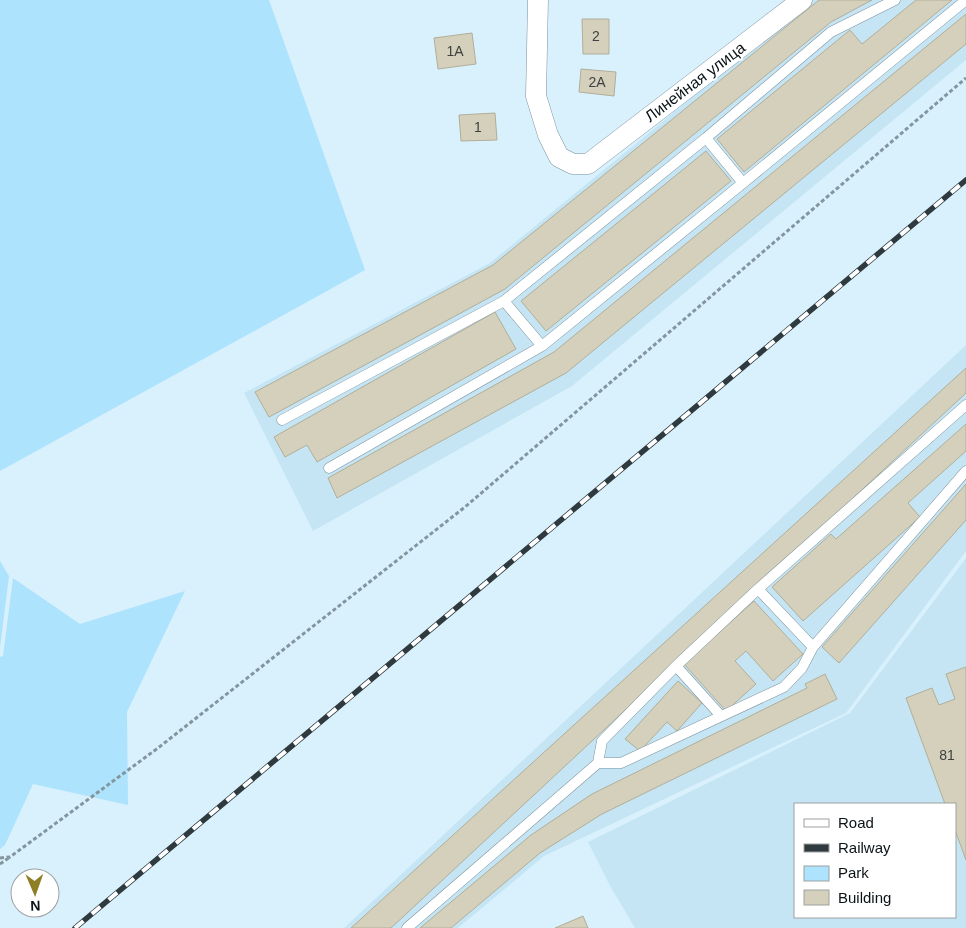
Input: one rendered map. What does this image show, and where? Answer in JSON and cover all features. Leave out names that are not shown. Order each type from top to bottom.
[{"type":"street","name":"Линейная улица","points":[[538,0],[536,96],[548,135],[559,157],[573,164],[588,164],[802,0]]},
{"type":"lane","points":[[282,420],[504,301],[706,138],[831,32],[895,0]]},
{"type":"lane","points":[[329,468],[542,346],[966,0]]},
{"type":"lane","points":[[706,138],[743,183]]},
{"type":"lane","points":[[504,301],[542,346]]},
{"type":"lane","points":[[407,928],[598,763],[602,741],[676,666],[758,589],[966,405]]},
{"type":"lane","points":[[598,763],[622,763],[784,686],[802,668],[813,647],[966,471]]},
{"type":"lane","points":[[758,589],[813,647]]},
{"type":"lane","points":[[676,666],[721,716]]},
{"type":"path","points":[[0,864],[158,748],[465,507],[966,78]]},
{"type":"path","points":[[0,858],[10,856]]},
{"type":"shaded area","points":[[811,0],[966,0],[966,60],[572,386],[313,531],[244,393],[490,263]]},
{"type":"shaded area","points":[[966,345],[966,551],[846,713],[544,856],[458,928],[344,928]]},
{"type":"shaded area","points":[[966,558],[966,928],[635,928],[610,886],[588,842],[850,713]]},
{"type":"green space","points":[[0,0],[269,0],[365,270],[0,471]]},
{"type":"green space","points":[[0,561],[9,576],[0,648]]},
{"type":"green space","points":[[13,578],[80,624],[185,591],[127,712],[128,805],[33,784],[5,845],[0,849],[0,657],[3,656]]},
{"type":"building","points":[[819,0],[872,0],[831,22],[505,289],[269,417],[255,392],[493,265]]},
{"type":"building","points":[[916,0],[952,0],[744,172],[717,139],[850,30],[862,44]]},
{"type":"building","points":[[966,14],[966,44],[566,373],[337,498],[328,478],[554,352]]},
{"type":"building","points":[[582,19],[609,19],[609,54],[583,54]]},
{"type":"building","points":[[472,33],[476,64],[438,69],[434,38]]},
{"type":"building","points":[[581,69],[616,72],[614,96],[579,92]]},
{"type":"building","points":[[495,113],[497,140],[461,141],[459,115]]},
{"type":"building","points":[[706,151],[731,181],[546,331],[521,301]]},
{"type":"building","points":[[495,312],[516,349],[317,462],[307,445],[285,457],[274,437]]},
{"type":"building","points":[[966,368],[966,393],[391,928],[351,928]]},
{"type":"building","points":[[966,424],[966,451],[908,503],[920,517],[803,621],[772,587],[831,534],[836,539]]},
{"type":"building","points":[[966,484],[966,520],[839,663],[822,647]]},
{"type":"building","points":[[754,601],[803,654],[773,681],[746,651],[735,661],[756,684],[726,711],[684,664]]},
{"type":"building","points":[[966,667],[966,860],[956,833],[956,803],[945,803],[906,698],[932,688],[939,705],[955,699],[946,674]]},
{"type":"building","points":[[825,674],[837,699],[602,814],[540,853],[451,928],[420,928],[531,835],[592,794],[807,688],[805,684]]},
{"type":"building","points":[[678,681],[702,703],[677,731],[667,722],[640,751],[625,739]]},
{"type":"building","points":[[583,916],[588,928],[555,928]]},
{"type":"railway","points":[[75,928],[966,180]]}]
